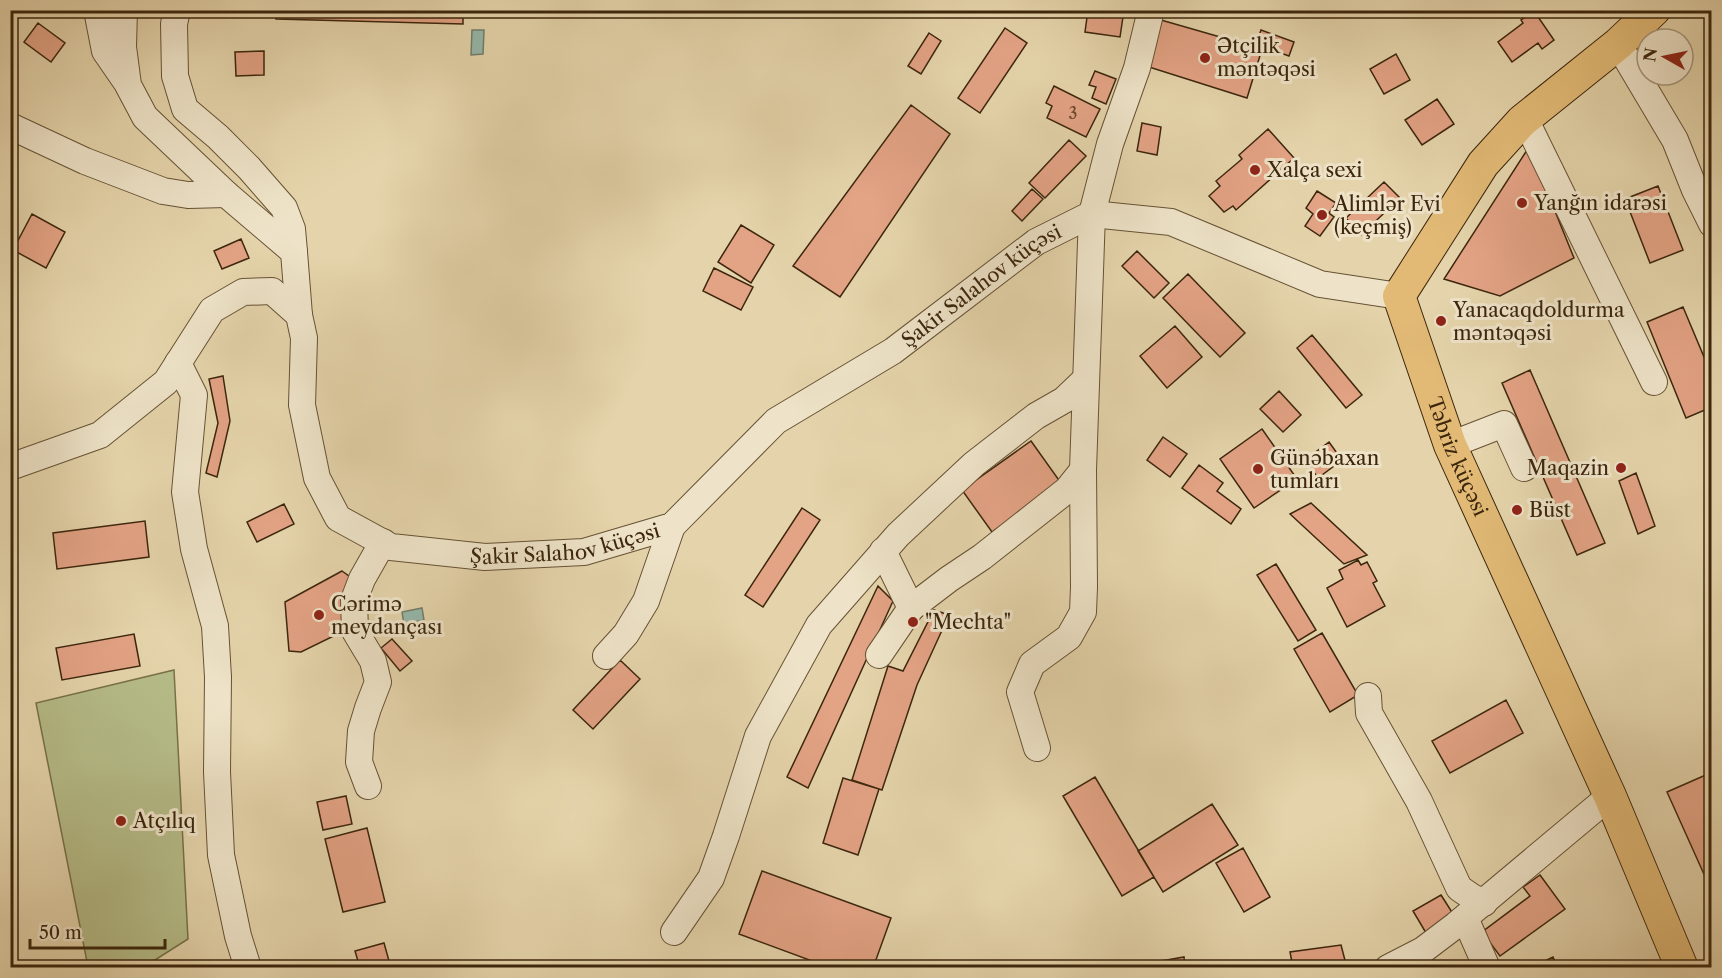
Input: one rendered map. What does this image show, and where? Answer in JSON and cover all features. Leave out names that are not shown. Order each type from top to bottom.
[{"type":"main road","points":[[1399,296],[1483,164],[1525,119],[1618,44],[1654,10]]},
{"type":"main road","name":"Təbriz küçəsi","points":[[1399,296],[1450,445],[1610,796],[1682,968]]},
{"type":"street","points":[[97,10],[105,51],[128,85],[145,117],[226,194],[294,252]]},
{"type":"street","points":[[124,10],[123,46],[128,85]]},
{"type":"street","name":"Şakir Salahov küçəsi","points":[[177,10],[174,24],[175,76],[185,109],[249,168],[284,208],[292,229],[299,315],[304,338],[302,405],[317,477],[338,519],[391,547],[485,557],[584,552],[672,526],[776,421],[893,351],[1036,242],[1092,214]]},
{"type":"street","points":[[1037,748],[1020,692],[1032,664],[1069,637],[1083,612],[1085,380],[1092,214],[1110,144],[1137,68],[1151,10]]},
{"type":"street","points":[[1618,44],[1675,140],[1695,190],[1712,224]]},
{"type":"street","points":[[1525,119],[1654,382]]},
{"type":"street","points":[[10,126],[86,161],[163,191],[188,195],[226,194]]},
{"type":"street","points":[[1092,214],[1171,222],[1320,284],[1399,296]]},
{"type":"street","points":[[10,466],[100,435],[166,382],[213,310],[243,292],[272,291],[299,315]]},
{"type":"street","points":[[178,363],[194,395],[185,492],[194,549],[215,626],[218,677],[217,772],[221,855],[238,936],[249,967]]},
{"type":"street","points":[[674,932],[711,878],[759,736],[819,625],[898,535],[974,464],[1036,416],[1064,400],[1085,380]]},
{"type":"street","points":[[1450,445],[1504,424],[1524,468]]},
{"type":"street","points":[[879,655],[911,608],[982,557],[1067,490],[1083,470]]},
{"type":"street","points":[[606,656],[626,633],[646,601],[672,526]]},
{"type":"street","points":[[368,786],[359,762],[361,731],[378,682],[373,661],[355,631],[354,600],[362,579],[382,542]]},
{"type":"street","points":[[883,551],[911,608]]},
{"type":"street","points":[[1368,696],[1369,713],[1419,801],[1459,888],[1472,897],[1487,968]]},
{"type":"street","points":[[1388,968],[1423,950],[1610,796]]},
{"type":"green space","name":"Atçılıq","points":[[174,670],[188,939],[144,967],[88,967],[36,703]]},
{"type":"shaded area","points":[[472,30],[484,30],[483,54],[471,55]]},
{"type":"shaded area","points":[[422,608],[424,620],[404,624],[402,612]]},
{"type":"building","points":[[276,10],[463,10],[463,24],[276,19]]},
{"type":"building","points":[[1088,10],[1124,10],[1120,37],[1085,32]]},
{"type":"building","points":[[1534,11],[1554,40],[1542,49],[1538,43],[1512,62],[1498,42],[1523,23],[1521,20]]},
{"type":"building","name":"Ətçilik məntəqəsi","points":[[1161,20],[1262,49],[1247,98],[1149,67]]},
{"type":"building","points":[[38,23],[65,43],[51,62],[24,42]]},
{"type":"building","points":[[1005,28],[1027,43],[980,113],[958,98]]},
{"type":"building","points":[[1261,30],[1294,42],[1289,56],[1256,44]]},
{"type":"building","points":[[929,33],[941,41],[921,74],[908,66]]},
{"type":"building","points":[[264,51],[264,75],[236,76],[235,52]]},
{"type":"building","points":[[1396,54],[1410,80],[1384,94],[1370,69]]},
{"type":"building","points":[[1095,71],[1116,79],[1106,104],[1092,98],[1096,87],[1089,85]]},
{"type":"building","points":[[1054,86],[1100,109],[1086,137],[1047,118],[1052,106],[1046,103]]},
{"type":"building","points":[[1437,99],[1454,124],[1422,145],[1405,120]]},
{"type":"building","points":[[911,105],[950,134],[840,297],[793,266]]},
{"type":"building","points":[[1142,123],[1161,127],[1157,155],[1137,151]]},
{"type":"building","name":"Xalça sexi","points":[[1268,129],[1294,158],[1236,210],[1233,206],[1224,212],[1209,196],[1220,186],[1216,181],[1242,159],[1239,155]]},
{"type":"building","points":[[1069,140],[1086,156],[1045,198],[1029,183]]},
{"type":"building","name":"Yanğın idarəsi","points":[[1529,147],[1574,258],[1500,296],[1444,279]]},
{"type":"building","points":[[1384,182],[1400,198],[1361,235],[1346,218]]},
{"type":"building","points":[[1658,186],[1683,250],[1650,263],[1625,199]]},
{"type":"building","points":[[1032,189],[1043,199],[1022,221],[1012,211]]},
{"type":"building","name":"Alimlər Evi (keçmiş)","points":[[1317,191],[1336,203],[1329,213],[1334,217],[1320,236],[1305,226],[1313,214],[1306,208]]},
{"type":"building","points":[[32,214],[65,232],[46,268],[13,250]]},
{"type":"building","points":[[741,225],[774,245],[751,283],[718,262]]},
{"type":"building","points":[[241,239],[249,258],[222,269],[214,251]]},
{"type":"building","points":[[1137,251],[1169,283],[1154,298],[1122,266]]},
{"type":"building","points":[[714,268],[753,287],[741,310],[703,291]]},
{"type":"building","points":[[1188,274],[1245,333],[1220,357],[1163,298]]},
{"type":"building","points":[[1683,307],[1712,376],[1712,407],[1686,418],[1647,322]]},
{"type":"building","points":[[1175,326],[1202,357],[1167,388],[1140,356]]},
{"type":"building","points":[[1312,335],[1362,395],[1346,408],[1297,348]]},
{"type":"building","points":[[1530,370],[1605,543],[1577,555],[1502,383]]},
{"type":"building","points":[[223,376],[230,421],[217,477],[206,473],[218,423],[209,379]]},
{"type":"building","points":[[1279,391],[1301,415],[1283,432],[1260,409]]},
{"type":"building","name":"Günəbaxan tumları","points":[[1262,429],[1297,479],[1254,508],[1220,459]]},
{"type":"building","points":[[1163,437],[1187,454],[1170,477],[1147,460]]},
{"type":"building","points":[[1031,441],[1061,483],[992,532],[962,490]]},
{"type":"building","points":[[1329,442],[1342,460],[1318,478],[1305,460]]},
{"type":"building","points":[[1199,465],[1223,483],[1217,491],[1241,509],[1231,524],[1182,488]]},
{"type":"building","points":[[1636,473],[1655,526],[1638,534],[1619,481]]},
{"type":"building","points":[[1311,503],[1367,555],[1344,564],[1290,514]]},
{"type":"building","points":[[284,504],[294,524],[257,542],[247,522]]},
{"type":"building","points":[[802,508],[820,520],[763,607],[745,595]]},
{"type":"building","points":[[145,521],[149,557],[57,569],[53,533]]},
{"type":"building","points":[[1358,560],[1361,565],[1367,562],[1377,581],[1373,583],[1385,606],[1347,627],[1327,588],[1343,579],[1339,570]]},
{"type":"building","points":[[1276,564],[1316,630],[1298,641],[1257,575]]},
{"type":"building","name":"Cərimə meydançası","points":[[342,571],[353,579],[352,627],[301,652],[289,651],[285,602]]},
{"type":"building","points":[[878,586],[893,601],[808,788],[787,777]]},
{"type":"building","points":[[934,610],[949,615],[917,685],[882,790],[852,780],[888,666],[903,671]]},
{"type":"building","points":[[1322,633],[1358,695],[1330,712],[1294,649]]},
{"type":"building","points":[[134,634],[140,666],[62,680],[56,648]]},
{"type":"building","points":[[392,639],[412,661],[400,671],[381,648]]},
{"type":"building","points":[[620,660],[640,679],[593,729],[573,710]]},
{"type":"building","points":[[1506,700],[1523,733],[1450,773],[1432,741]]},
{"type":"building","points":[[1708,774],[1712,782],[1712,892],[1667,792]]},
{"type":"building","points":[[1095,777],[1154,877],[1122,896],[1063,796]]},
{"type":"building","points":[[843,778],[879,789],[858,855],[823,843]]},
{"type":"building","points":[[346,796],[352,824],[323,830],[317,802]]},
{"type":"building","points":[[1212,804],[1238,845],[1163,892],[1138,851]]},
{"type":"building","points":[[367,828],[385,902],[343,912],[325,839]]},
{"type":"building","points":[[1243,848],[1270,897],[1244,912],[1216,863]]},
{"type":"building","points":[[762,871],[891,918],[873,968],[831,968],[739,934]]},
{"type":"building","points":[[1540,875],[1565,909],[1500,956],[1482,932],[1530,896],[1523,887]]},
{"type":"building","points":[[1441,895],[1457,920],[1429,938],[1413,911]]},
{"type":"building","points":[[384,943],[391,968],[360,968],[355,951]]},
{"type":"building","points":[[1341,945],[1347,968],[1293,968],[1290,952]]},
{"type":"building","points":[[1184,957],[1185,968],[1139,968],[1139,965]]},
{"type":"building","points":[[1553,957],[1558,968],[1530,968]]},
{"type":"place","name":"Ətçilik məntəqəsi","points":[[1205,58]]},
{"type":"place","name":"Xalça sexi","points":[[1255,170]]},
{"type":"place","name":"Yanğın idarəsi","points":[[1522,203]]},
{"type":"place","name":"Alimlər Evi (keçmiş)","points":[[1322,215]]},
{"type":"place","name":"Yanacaqdoldurma məntəqəsi","points":[[1441,321]]},
{"type":"place","name":"Maqazin","points":[[1621,468]]},
{"type":"place","name":"Günəbaxan tumları","points":[[1258,469]]},
{"type":"place","name":"Büst","points":[[1517,510]]},
{"type":"place","name":"Cərimə meydançası","points":[[319,615]]},
{"type":"place","name":"\"Mechta\"","points":[[913,622]]},
{"type":"place","name":"Atçılıq","points":[[121,821]]}]
